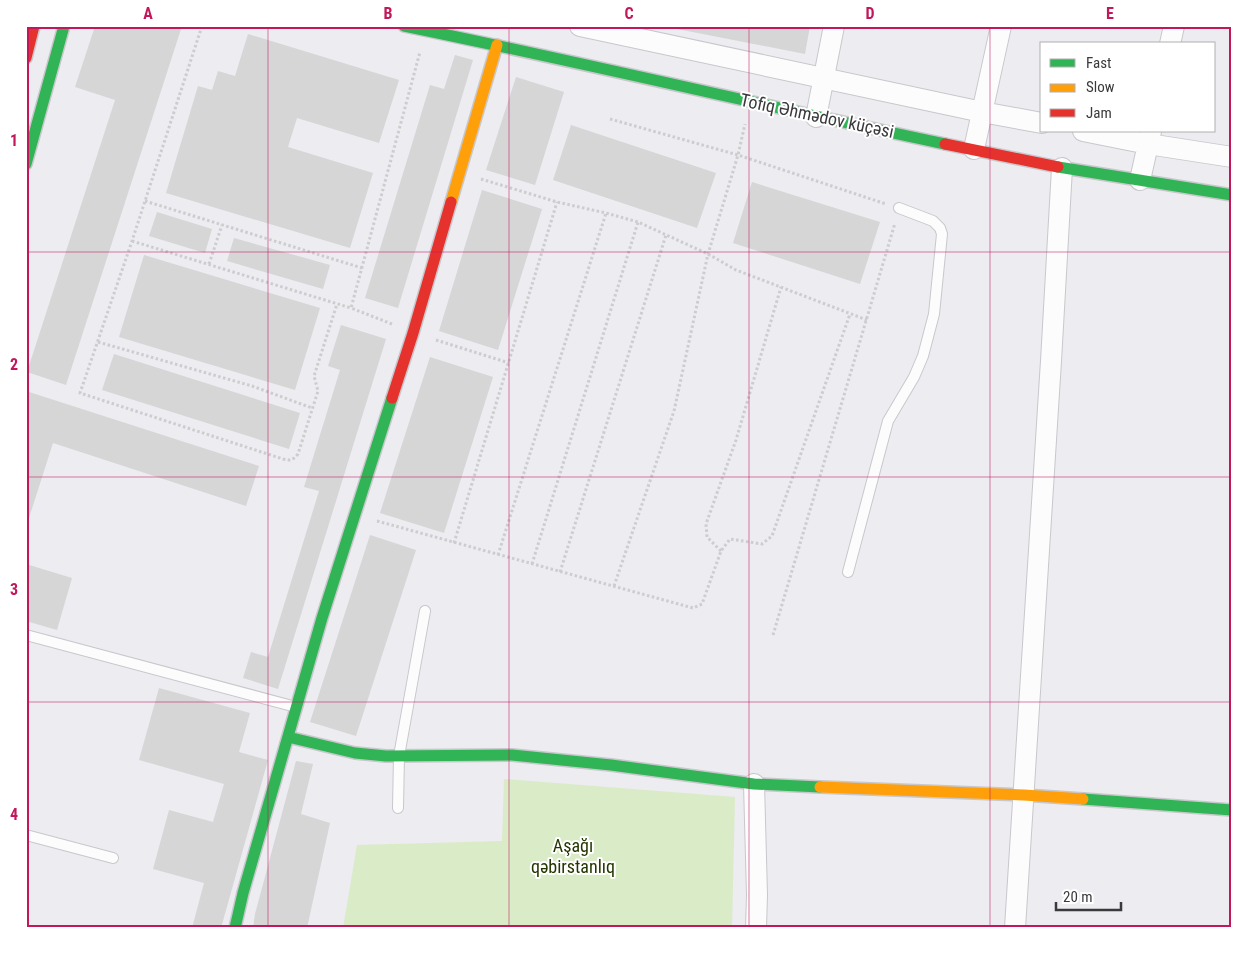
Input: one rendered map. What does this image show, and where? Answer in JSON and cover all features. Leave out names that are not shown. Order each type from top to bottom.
[{"type":"main road","points":[[26,58],[34,26]]},
{"type":"main road","points":[[26,164],[40,120],[64,26]]},
{"type":"main road","name":"Tofiq Əhmədov küçəsi","points":[[404,26],[497,45],[816,117],[1062,168],[1232,195]]},
{"type":"main road","points":[[235,928],[243,893],[322,618],[413,333],[497,45]]},
{"type":"main road","points":[[288,737],[355,754],[386,756],[512,755],[610,765],[754,784],[1024,795],[1232,810]]},
{"type":"street","points":[[580,26],[982,112],[1040,123]]},
{"type":"street","points":[[816,117],[834,26]]},
{"type":"street","points":[[974,149],[1001,26]]},
{"type":"street","points":[[1170,42],[1174,26]]},
{"type":"street","points":[[1093,132],[1150,138],[1232,157]]},
{"type":"street","points":[[1140,180],[1150,138]]},
{"type":"street","points":[[1015,928],[1062,168]]},
{"type":"street","points":[[754,784],[756,928]]},
{"type":"lane","points":[[848,572],[888,421],[917,370],[923,356],[934,314],[942,234],[940,228],[933,221],[899,208]]},
{"type":"lane","points":[[398,808],[399,756],[425,611]]},
{"type":"lane","points":[[26,635],[297,707]]},
{"type":"lane","points":[[26,835],[113,858]]},
{"type":"path","points":[[202,26],[80,393],[282,459],[294,459],[298,454],[318,391],[314,376],[337,304]]},
{"type":"path","points":[[351,308],[426,30]]},
{"type":"path","points":[[614,586],[674,412],[708,254],[738,155],[750,102]]},
{"type":"path","points":[[610,119],[738,155],[899,208],[773,635]]},
{"type":"path","points":[[459,173],[557,202],[638,222],[708,254],[736,270],[867,320]]},
{"type":"path","points":[[145,201],[362,268]]},
{"type":"path","points":[[454,542],[557,202]]},
{"type":"path","points":[[498,555],[606,213]]},
{"type":"path","points":[[532,564],[638,222]]},
{"type":"path","points":[[209,264],[222,225]]},
{"type":"path","points":[[560,572],[666,235]]},
{"type":"path","points":[[132,241],[351,308],[413,333],[509,363]]},
{"type":"path","points":[[721,551],[707,537],[706,524],[736,440],[781,287]]},
{"type":"path","points":[[355,515],[693,608],[702,604],[721,551],[730,539],[762,544],[772,536],[850,314]]},
{"type":"path","points":[[98,342],[252,386],[312,408]]},
{"type":"green space","name":"Aşağı qəbirstanlıq","points":[[504,779],[735,797],[732,928],[343,928],[357,845],[502,841]]},
{"type":"building","points":[[95,26],[182,26],[66,385],[27,372],[115,100],[75,87]]},
{"type":"building","points":[[667,26],[810,26],[805,54]]},
{"type":"building","points":[[248,34],[399,80],[379,143],[297,118],[288,147],[373,173],[350,248],[166,193],[198,86],[212,90],[218,71],[235,76]]},
{"type":"building","points":[[455,55],[473,60],[398,308],[365,298],[430,85],[444,89]]},
{"type":"building","points":[[516,77],[564,92],[535,185],[486,170]]},
{"type":"building","points":[[571,125],[716,173],[697,228],[553,180]]},
{"type":"building","points":[[752,182],[880,222],[860,284],[733,243]]},
{"type":"building","points":[[482,190],[542,209],[498,350],[439,331]]},
{"type":"building","points":[[157,212],[212,229],[205,253],[149,236]]},
{"type":"building","points":[[234,238],[330,265],[323,289],[227,261]]},
{"type":"building","points":[[144,255],[320,308],[295,390],[119,337]]},
{"type":"building","points":[[341,325],[386,339],[278,689],[243,678],[251,652],[268,657],[319,491],[304,487],[340,370],[328,366]]},
{"type":"building","points":[[114,354],[300,413],[289,449],[102,390]]},
{"type":"building","points":[[430,357],[493,377],[444,533],[380,513]]},
{"type":"building","points":[[26,391],[259,466],[246,506],[53,443],[28,521],[26,520]]},
{"type":"building","points":[[370,535],[416,550],[356,736],[310,722]]},
{"type":"building","points":[[26,564],[72,578],[57,630],[26,621]]},
{"type":"building","points":[[159,688],[250,713],[239,752],[268,760],[221,928],[192,928],[204,883],[153,869],[169,810],[213,822],[224,784],[139,760]]},
{"type":"building","points":[[296,761],[313,764],[301,814],[330,823],[307,928],[253,928],[255,914]]},
{"type":"traffic: fast","points":[[26,164],[64,26]]},
{"type":"traffic: fast","points":[[404,26],[945,144]]},
{"type":"traffic: fast","points":[[1058,167],[1232,195]]},
{"type":"traffic: fast","points":[[235,928],[243,893],[322,618],[392,398]]},
{"type":"traffic: fast","points":[[288,737],[355,753],[386,756],[512,755],[611,765],[754,784],[820,787]]},
{"type":"traffic: fast","points":[[1083,799],[1232,810]]},
{"type":"traffic: slow","points":[[451,202],[497,45]]},
{"type":"traffic: slow","points":[[820,787],[1083,799]]},
{"type":"traffic: jam","points":[[26,58],[34,26]]},
{"type":"traffic: jam","points":[[945,144],[1058,167]]},
{"type":"traffic: jam","points":[[392,398],[451,202]]}]
